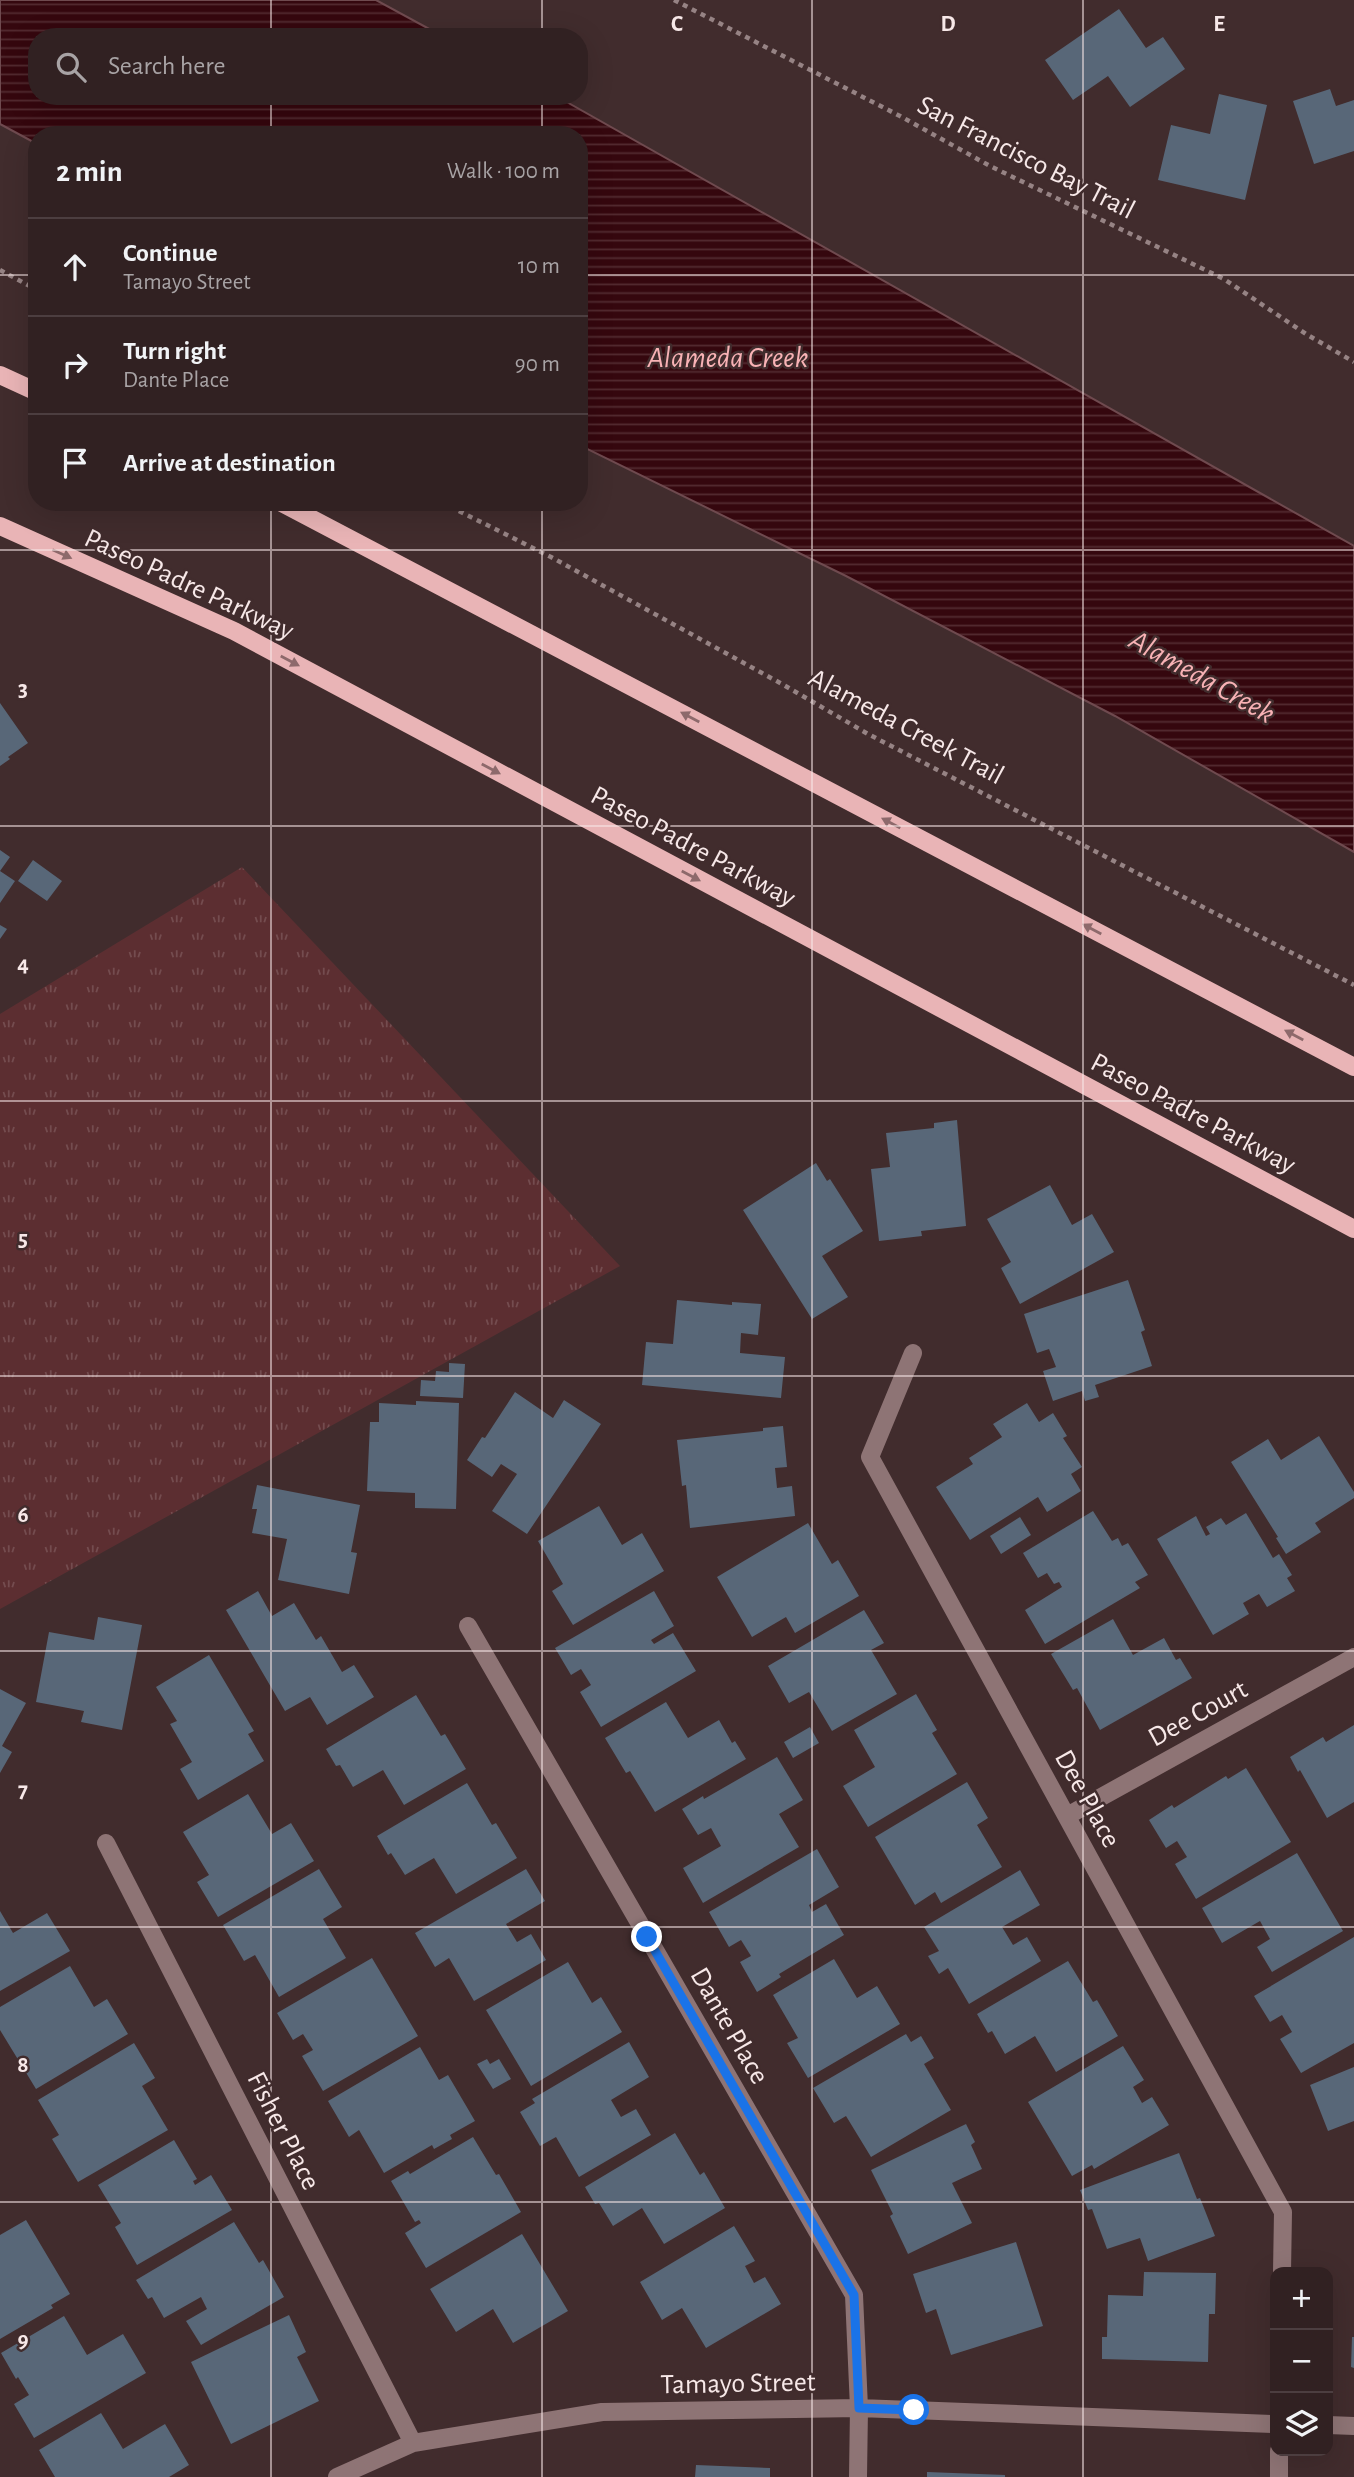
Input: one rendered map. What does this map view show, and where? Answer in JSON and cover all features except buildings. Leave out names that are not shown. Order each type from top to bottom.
[{"type":"main road","points":[[0,375],[28,388]]},
{"type":"main road","points":[[297,511],[1354,1067]]},
{"type":"main road","name":"Paseo Padre Parkway","points":[[0,526],[234,632],[1354,1229]]},
{"type":"street","name":"Dee Place","points":[[913,1353],[870,1457],[1283,2212],[1282,2267]]},
{"type":"street","name":"Dante Place","points":[[468,1626],[854,2295],[859,2408],[858,2477]]},
{"type":"street","name":"Dee Court","points":[[1067,1816],[1354,1657]]},
{"type":"street","name":"Fisher Place","points":[[106,1843],[413,2443]]},
{"type":"street","name":"Tamayo Street","points":[[337,2477],[413,2443],[602,2412],[859,2408],[1270,2424]]},
{"type":"street","points":[[1333,2425],[1354,2426]]},
{"type":"street","points":[[1279,2456],[1279,2477]]},
{"type":"path","name":"San Francisco Bay Trail","points":[[674,0],[1013,177],[1223,279],[1354,362]]},
{"type":"path","points":[[0,270],[28,285]]},
{"type":"path","name":"Alameda Creek Trail","points":[[459,511],[551,557],[868,734],[1354,985]]},
{"type":"green space","points":[[242,867],[620,1266],[0,1609],[0,1014]]},
{"type":"water","name":"Alameda Creek","points":[[0,0],[376,0],[427,28],[28,28],[28,105],[572,105],[1354,546],[1354,852],[1115,716],[846,576],[588,449],[588,126],[28,126],[28,139],[0,124]]},
{"type":"route","points":[[647,1937],[854,2295],[859,2408],[914,2410]]}]
